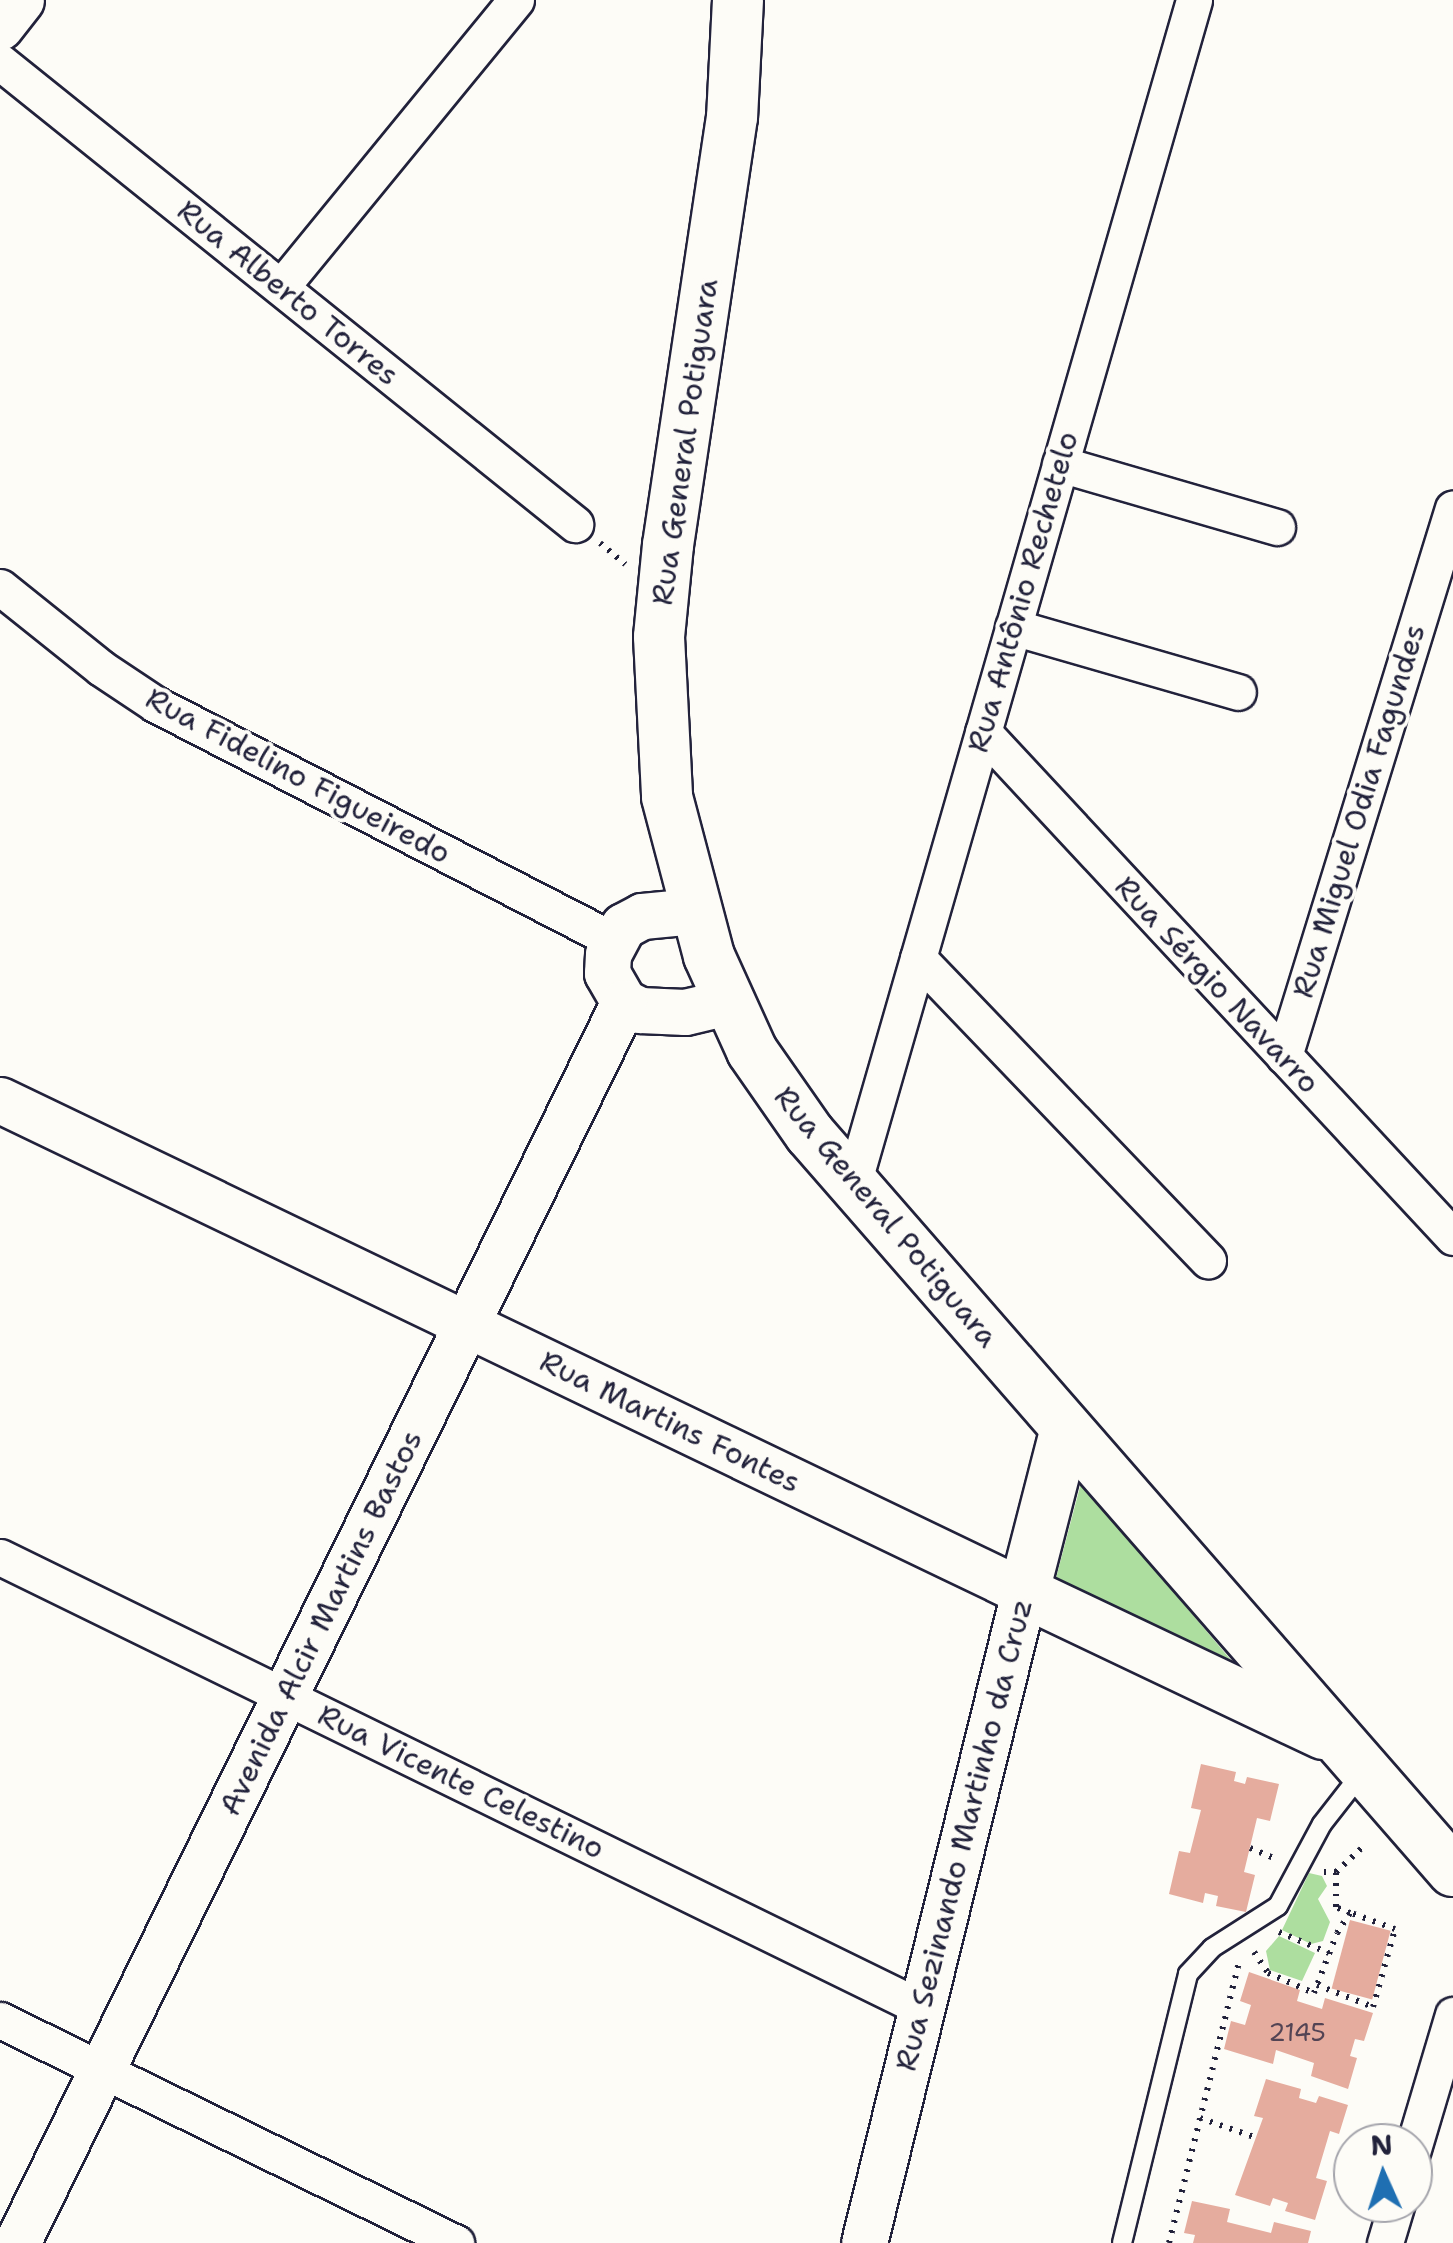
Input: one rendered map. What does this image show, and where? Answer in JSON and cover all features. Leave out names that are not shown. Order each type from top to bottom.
[{"type":"main road","name":"Rua General Potiguara","points":[[738,0],[732,117],[662,594],[658,687],[667,797],[694,911],[726,1002],[782,1097],[852,1184],[1453,1870]]},
{"type":"main road","name":"Rua Sezinando Martinho da Cruz","points":[[1024,1592],[1066,1428]]},
{"type":"main road","name":"Rua Martins Fontes","points":[[1024,1592],[1352,1756]]},
{"type":"street","points":[[0,26],[22,0]]},
{"type":"street","points":[[280,288],[516,0]]},
{"type":"street","name":"Rua Antônio Rechetelo","points":[[852,1184],[1194,0]]},
{"type":"street","name":"Rua Alberto Torres","points":[[0,62],[575,524]]},
{"type":"street","points":[[1060,464],[1277,528]]},
{"type":"street","name":"Rua Miguel Odia Fagundes","points":[[1284,1056],[1453,508]]},
{"type":"street","name":"Rua Fidelino Figueiredo","points":[[0,586],[100,668],[155,704],[614,940]]},
{"type":"street","points":[[1013,627],[1238,692]]},
{"type":"street","name":"Rua Sérgio Navarro","points":[[983,732],[1453,1237]]},
{"type":"street","points":[[694,911],[642,916],[623,926],[614,940],[607,973],[624,1002],[659,1013],[685,1012],[726,1002]]},
{"type":"street","points":[[918,958],[1208,1260]]},
{"type":"street","name":"Avenida Alcir Martins Bastos","points":[[16,2243],[624,1002]]},
{"type":"street","name":"Rua Martins Fontes","points":[[0,1100],[1024,1592]]},
{"type":"street","name":"Rua Vicente Celestino","points":[[0,1557],[922,2008]]},
{"type":"street","name":"Rua Sezinando Martinho da Cruz","points":[[864,2243],[1024,1592]]},
{"type":"street","points":[[1421,2123],[1453,2015]]},
{"type":"street","points":[[0,2020],[456,2243]]},
{"type":"lane","points":[[1122,2243],[1188,1974],[1212,1948],[1278,1906],[1322,1824],[1352,1756]]},
{"type":"path","points":[[575,524],[662,594]]},
{"type":"path","points":[[1317,1985],[1373,2007],[1395,1929],[1336,1908],[1336,1872],[1362,1848]]},
{"type":"path","points":[[1316,1868],[1336,1872]]},
{"type":"path","points":[[1254,1952],[1268,1973],[1314,1993],[1342,1922],[1350,1913]]},
{"type":"path","points":[[1169,2243],[1241,1957],[1254,1952],[1282,1916]]},
{"type":"path","points":[[1274,1929],[1330,1953]]},
{"type":"path","points":[[1200,2118],[1257,2138]]},
{"type":"green space","points":[[1081,1483],[1231,1660],[1056,1578]]},
{"type":"green space","points":[[1309,1873],[1322,1876],[1327,1886],[1318,1899],[1330,1922],[1323,1941],[1311,1944],[1282,1930]]},
{"type":"green space","points":[[1279,1936],[1315,1953],[1302,1981],[1270,1970],[1266,1951]]},
{"type":"building","points":[[1201,1764],[1236,1772],[1234,1781],[1245,1784],[1247,1777],[1279,1784],[1270,1821],[1257,1818],[1244,1872],[1255,1875],[1246,1912],[1216,1906],[1218,1896],[1205,1893],[1203,1903],[1169,1894],[1179,1851],[1190,1853],[1201,1810],[1191,1808]]},
{"type":"building","points":[[1350,1920],[1391,1931],[1372,1999],[1332,1989]]},
{"type":"building","points":[[1249,1972],[1300,1990],[1297,2001],[1322,2009],[1325,1998],[1373,2013],[1364,2041],[1355,2039],[1350,2056],[1357,2058],[1348,2089],[1311,2076],[1314,2063],[1276,2050],[1273,2064],[1224,2049],[1231,2021],[1245,2025],[1251,2005],[1240,2001]]},
{"type":"building","points":[[1266,2079],[1301,2089],[1299,2098],[1316,2103],[1319,2096],[1348,2105],[1342,2123],[1333,2123],[1316,2178],[1327,2181],[1315,2220],[1285,2211],[1288,2203],[1273,2198],[1270,2206],[1235,2195],[1263,2118],[1254,2116]]},
{"type":"building","points":[[1192,2201],[1230,2209],[1227,2222],[1271,2233],[1274,2222],[1311,2231],[1308,2243],[1193,2243],[1195,2235],[1184,2233]]}]
